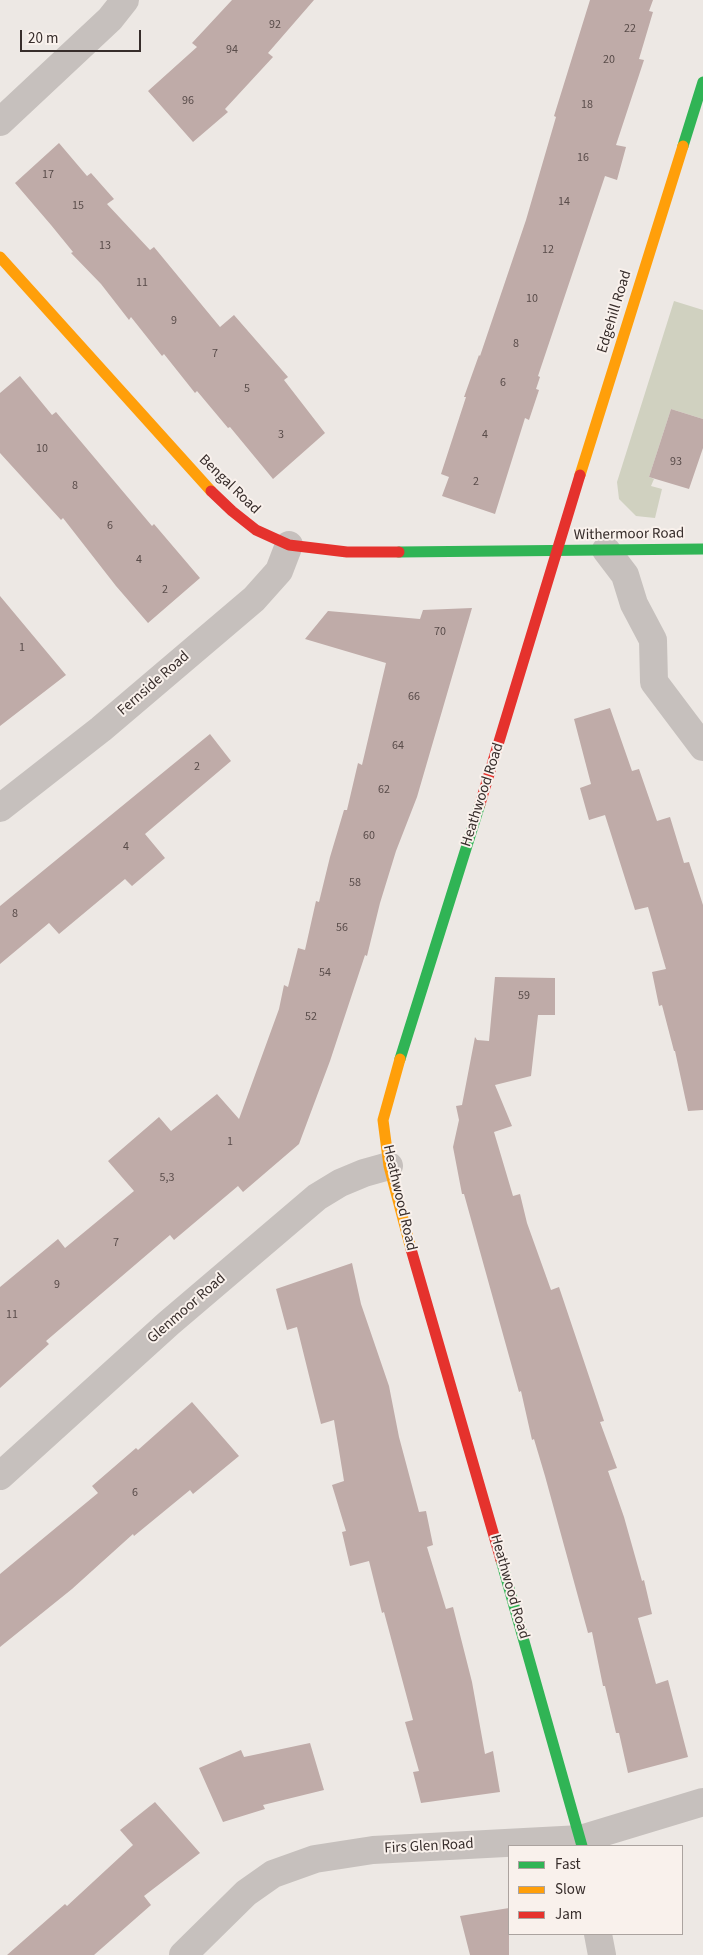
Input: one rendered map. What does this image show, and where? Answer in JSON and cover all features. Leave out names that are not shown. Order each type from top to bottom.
[{"type":"street","points":[[0,122],[110,19],[125,0]]},
{"type":"street","name":"Edgehill Road","points":[[556,551],[703,82]]},
{"type":"street","name":"Bengal Road","points":[[0,257],[201,481],[232,511],[256,530],[289,545],[347,552],[556,551]]},
{"type":"street","name":"Fernside Road","points":[[0,808],[101,730],[254,599],[279,571],[289,545]]},
{"type":"street","name":"Withermoor Road","points":[[556,551],[703,549]]},
{"type":"street","points":[[606,550],[625,575],[634,604],[653,640],[654,682],[703,747]]},
{"type":"street","name":"Heathwood Road","points":[[556,551],[501,738],[394,1077],[383,1120],[389,1166],[581,1843]]},
{"type":"street","name":"Glenmoor Road","points":[[5,1463],[317,1197],[340,1183],[364,1173],[389,1166]]},
{"type":"street","name":"Firs Glen Road","points":[[522,1845],[581,1843],[703,1802]]},
{"type":"street","name":"Firs Glen Road","points":[[183,1955],[246,1893],[273,1874],[315,1859],[373,1850],[508,1845]]},
{"type":"street","points":[[598,1935],[602,1955]]},
{"type":"green space","points":[[674,301],[703,310],[703,419],[671,409],[649,477],[654,479],[651,486],[662,489],[655,518],[636,516],[619,499],[617,482]]},
{"type":"building","points":[[232,0],[314,0],[268,53],[273,57],[225,109],[228,112],[193,142],[148,91],[197,47],[192,43]]},
{"type":"building","points":[[590,0],[653,0],[649,11],[653,12],[639,59],[644,60],[616,145],[626,147],[617,180],[605,176],[538,376],[540,377],[536,389],[539,390],[529,420],[525,418],[495,514],[442,496],[449,477],[441,474],[466,397],[464,397],[480,356],[526,220],[556,117],[554,116]]},
{"type":"building","points":[[59,143],[87,176],[91,173],[114,199],[107,204],[150,250],[154,247],[220,327],[234,315],[288,377],[284,380],[325,433],[273,479],[230,427],[228,428],[197,391],[195,393],[164,354],[162,356],[131,317],[129,320],[101,284],[71,253],[73,252],[15,183]]},
{"type":"building","points":[[20,376],[52,415],[56,412],[152,526],[154,524],[200,578],[148,623],[116,586],[63,518],[61,520],[0,453],[0,393]]},
{"type":"building","points":[[671,409],[703,419],[703,448],[689,489],[649,477]]},
{"type":"building","points":[[0,596],[66,675],[0,726]]},
{"type":"building","points":[[472,608],[417,797],[396,851],[380,903],[367,956],[365,955],[330,1061],[299,1144],[243,1192],[238,1186],[174,1240],[170,1235],[46,1341],[49,1344],[0,1388],[0,1287],[58,1239],[65,1248],[134,1191],[108,1161],[159,1117],[171,1131],[217,1094],[239,1119],[279,1009],[284,985],[288,987],[298,948],[305,950],[316,901],[319,902],[344,810],[347,810],[358,763],[362,765],[386,663],[305,639],[328,611],[420,619],[423,610]]},
{"type":"building","points":[[610,708],[632,771],[639,769],[657,821],[670,817],[684,863],[689,862],[703,905],[703,1110],[688,1111],[675,1051],[662,1005],[659,1006],[652,972],[666,969],[648,907],[635,910],[605,815],[589,820],[580,788],[591,784],[574,719]]},
{"type":"building","points":[[210,734],[231,761],[145,834],[165,858],[132,886],[125,879],[59,934],[49,923],[0,964],[0,906]]},
{"type":"building","points":[[495,977],[555,978],[555,1015],[538,1015],[531,1076],[495,1085],[512,1126],[494,1132],[513,1196],[520,1194],[527,1223],[551,1290],[559,1287],[604,1421],[600,1422],[617,1468],[608,1471],[624,1517],[642,1581],[644,1580],[652,1614],[638,1618],[656,1684],[668,1680],[688,1757],[628,1773],[619,1733],[616,1733],[605,1686],[603,1686],[592,1632],[588,1633],[545,1476],[534,1439],[532,1440],[521,1391],[519,1392],[464,1194],[462,1194],[453,1147],[459,1120],[456,1106],[462,1105],[475,1037],[477,1040],[489,1041]]},
{"type":"building","points":[[352,1263],[361,1304],[389,1386],[399,1437],[419,1512],[426,1511],[433,1545],[427,1547],[446,1609],[453,1607],[472,1682],[485,1754],[493,1751],[500,1792],[421,1803],[413,1772],[419,1771],[405,1722],[413,1720],[369,1561],[350,1566],[342,1532],[346,1531],[332,1485],[344,1481],[334,1420],[321,1424],[297,1327],[287,1330],[276,1289]]},
{"type":"building","points":[[192,1402],[239,1456],[193,1494],[190,1490],[134,1536],[133,1534],[72,1589],[0,1647],[0,1574],[98,1493],[92,1486],[136,1448],[138,1450]]},
{"type":"building","points":[[310,1743],[324,1790],[263,1805],[265,1809],[223,1822],[199,1768],[241,1750],[244,1757]]},
{"type":"building","points":[[155,1802],[200,1853],[144,1896],[151,1905],[94,1955],[7,1955],[65,1904],[67,1906],[133,1845],[120,1830]]},
{"type":"building","points":[[508,1908],[509,1955],[470,1955],[460,1916]]},
{"type":"traffic: fast","points":[[683,146],[703,82]]},
{"type":"traffic: fast","points":[[399,552],[703,549]]},
{"type":"traffic: fast","points":[[400,1059],[480,804]]},
{"type":"traffic: fast","points":[[501,1560],[582,1845]]},
{"type":"traffic: slow","points":[[580,475],[683,146]]},
{"type":"traffic: slow","points":[[0,257],[211,491]]},
{"type":"traffic: slow","points":[[400,1059],[383,1120],[389,1166],[411,1249]]},
{"type":"traffic: jam","points":[[480,804],[580,475]]},
{"type":"traffic: jam","points":[[211,491],[256,530],[289,545],[347,552],[399,552]]},
{"type":"traffic: jam","points":[[411,1249],[501,1560]]}]
